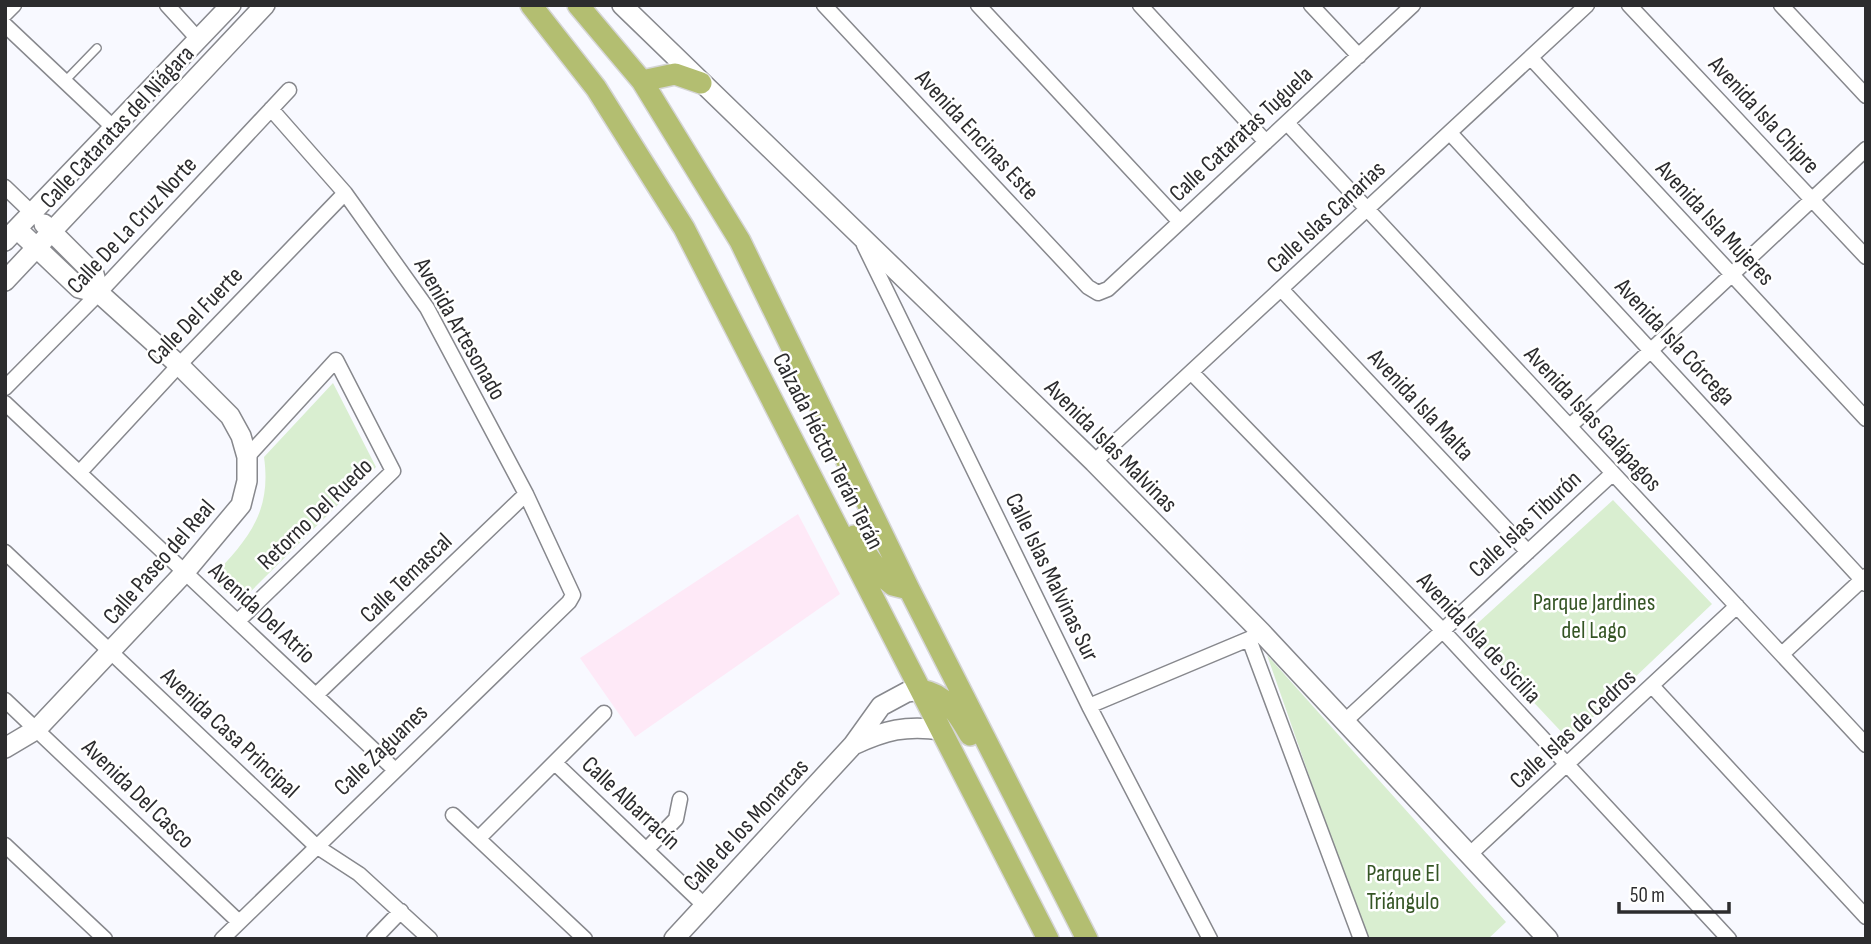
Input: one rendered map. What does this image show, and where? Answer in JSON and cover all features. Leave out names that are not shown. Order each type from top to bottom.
[{"type":"main road","name":"Calzada Héctor Terán Terán","points":[[531,5],[596,89],[684,228],[1048,939]]},
{"type":"main road","name":"Calzada Héctor Terán Terán","points":[[578,5],[642,81],[740,242],[909,589],[1087,939]]},
{"type":"main road","points":[[642,81],[675,74],[701,83]]},
{"type":"main road","points":[[820,493],[883,576],[893,585],[909,589]]},
{"type":"main road","points":[[921,690],[931,692],[950,704],[984,760],[995,774],[1009,785]]},
{"type":"street","points":[[5,14],[14,5]]},
{"type":"street","points":[[167,5],[198,38]]},
{"type":"street","name":"Calle Cataratas del Niágara","points":[[11,235],[231,5]]},
{"type":"street","name":"Calle Cataratas del Niágara","points":[[5,281],[265,5]]},
{"type":"street","name":"Avenida Islas Malvinas","points":[[622,5],[1094,461],[1255,636],[1345,721],[1548,939]]},
{"type":"street","name":"Avenida Encinas Este","points":[[824,5],[1088,287],[1098,293]]},
{"type":"street","points":[[978,5],[1181,222]]},
{"type":"street","points":[[1140,5],[1266,142]]},
{"type":"street","points":[[1311,5],[1359,56]]},
{"type":"street","name":"Calle Cataratas Tuguela","points":[[1098,293],[1108,289],[1413,5]]},
{"type":"street","name":"Calle Islas Canarias","points":[[1094,461],[1587,5]]},
{"type":"street","name":"Avenida Isla Chipre","points":[[1629,5],[1866,257]]},
{"type":"street","points":[[1781,5],[1866,96]]},
{"type":"street","points":[[5,25],[113,127]]},
{"type":"street","name":"Avenida Isla Mujeres","points":[[1531,58],[1866,419]]},
{"type":"street","name":"Calle De La Cruz Norte","points":[[5,388],[99,293],[289,90]]},
{"type":"street","name":"Avenida Artesonado","points":[[271,109],[345,193],[427,308],[526,494],[573,595]]},
{"type":"street","name":"Avenida Islas Galápagos","points":[[1287,123],[1866,745]]},
{"type":"street","name":"Avenida Isla Córcega","points":[[1450,133],[1864,580]]},
{"type":"street","points":[[1570,426],[1650,348],[1866,149]]},
{"type":"street","points":[[5,187],[32,213]]},
{"type":"street","name":"Calle Del Fuerte","points":[[80,472],[345,193]]},
{"type":"street","name":"Calle Paseo del Real","points":[[32,213],[94,274],[99,293]]},
{"type":"street","name":"Calle Islas Malvinas Sur","points":[[858,233],[1089,706],[1210,939]]},
{"type":"street","name":"Calle Paseo del Real","points":[[5,748],[37,729],[186,572],[241,505],[247,481],[247,457],[241,436],[230,416],[179,365],[99,293],[79,288],[36,248],[11,235]]},
{"type":"street","name":"Avenida Isla Malta","points":[[1281,289],[1528,552]]},
{"type":"street","name":"Retorno Del Ruedo","points":[[238,621],[393,471],[337,360],[247,457]]},
{"type":"street","name":"Avenida Isla de Sicilia","points":[[1192,372],[1443,631],[1729,939]]},
{"type":"street","name":"Avenida Del Atrio","points":[[5,404],[394,769]]},
{"type":"street","name":"Calle Islas Tiburón","points":[[1345,721],[1612,474]]},
{"type":"street","name":"Calle Temascal","points":[[316,695],[526,494]]},
{"type":"street","name":"Avenida Casa Principal","points":[[5,552],[316,846],[359,874],[430,939]]},
{"type":"street","points":[[1782,654],[1864,580]]},
{"type":"street","name":"Calle Zaguanes","points":[[222,939],[394,769],[569,602],[573,595]]},
{"type":"street","name":"Calle Islas de Cedros","points":[[1469,855],[1653,687],[1737,606]]},
{"type":"street","points":[[1089,706],[1255,636],[1361,939]]},
{"type":"street","points":[[1653,687],[1866,917]]},
{"type":"street","name":"Calle de los Monarcas","points":[[674,939],[853,745],[881,706],[907,692],[921,690]]},
{"type":"street","name":"Avenida Del Casco","points":[[5,699],[239,922]]},
{"type":"street","points":[[479,838],[604,713]]},
{"type":"street","name":"Calle de los Monarcas","points":[[853,745],[900,727],[942,730]]},
{"type":"street","name":"Calle Albarracín","points":[[555,763],[705,906]]},
{"type":"street","points":[[647,849],[676,820],[680,799]]},
{"type":"street","points":[[453,815],[585,939]]},
{"type":"street","points":[[5,845],[105,939]]},
{"type":"street","points":[[374,939],[401,911]]},
{"type":"lane","points":[[65,81],[97,48]]},
{"type":"shaded area","points":[[798,514],[840,594],[635,737],[580,658]]},
{"type":"green space","points":[[333,383],[376,467],[238,604],[211,578],[236,551],[254,525],[264,494],[264,457]]},
{"type":"green space","name":"Parque Jardines del Lago","points":[[1613,500],[1712,604],[1569,740],[1468,632]]},
{"type":"green space","name":"Parque El Triángulo","points":[[1267,655],[1506,922],[1488,939],[1366,939]]}]
